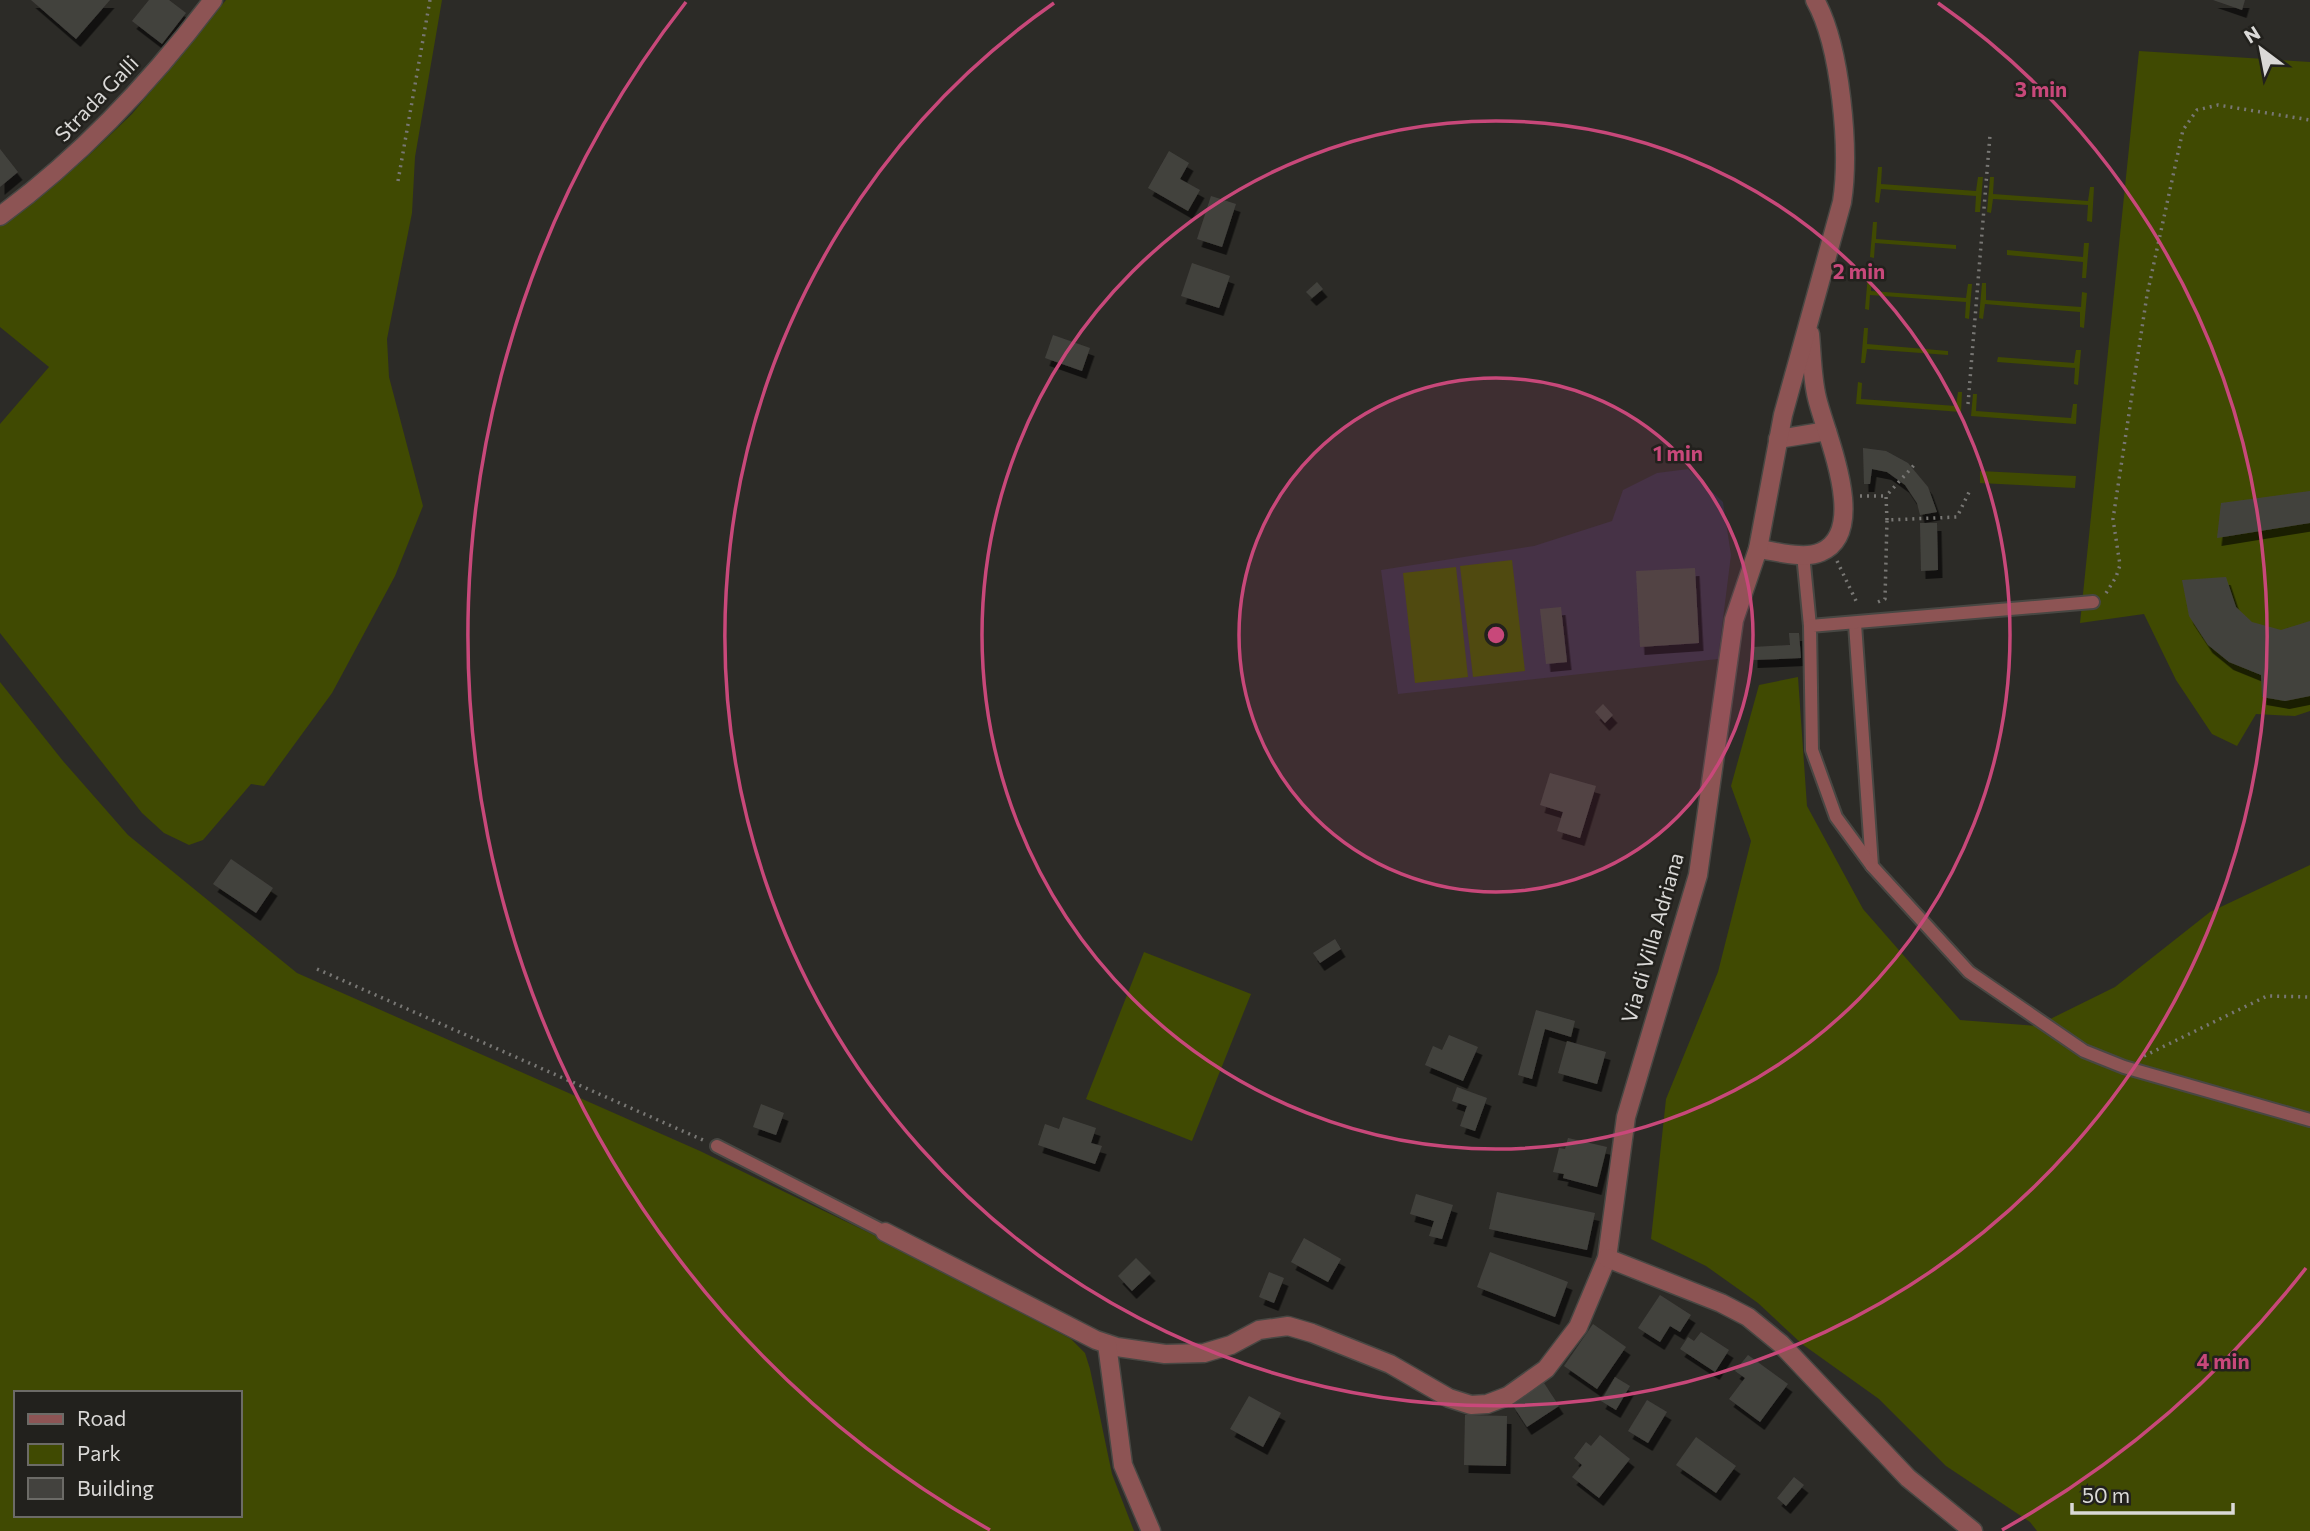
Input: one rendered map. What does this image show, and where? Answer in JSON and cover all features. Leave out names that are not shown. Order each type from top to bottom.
[{"type":"street","name":"Strada Galli","points":[[0,216],[60,170],[92,139],[144,86],[213,0]]},
{"type":"street","name":"Via di Villa Adriana","points":[[885,1232],[1107,1344],[1165,1354],[1204,1353],[1231,1345],[1259,1330],[1288,1326],[1390,1364],[1457,1402],[1487,1404],[1524,1387],[1559,1355],[1578,1327],[1607,1258],[1626,1118],[1698,876],[1734,620],[1758,549],[1778,439],[1839,215],[1846,165],[1843,126],[1824,17],[1815,0]]},
{"type":"street","name":"Via di Villa Adriana","points":[[1809,328],[1816,394],[1839,467],[1843,497],[1838,534],[1830,547]]},
{"type":"street","points":[[1778,439],[1827,431]]},
{"type":"street","points":[[1758,549],[1814,555],[1830,547]]},
{"type":"street","points":[[1607,1258],[1721,1303],[1748,1317],[1780,1344],[1908,1478],[1973,1531]]},
{"type":"street","points":[[1107,1344],[1123,1465],[1151,1531]]},
{"type":"lane","points":[[1803,554],[1810,626],[1812,750],[1836,817],[1872,866],[1969,972],[2084,1051],[2124,1067],[2310,1120]]},
{"type":"lane","points":[[1810,626],[2093,602]]},
{"type":"lane","points":[[1855,624],[1872,866]]},
{"type":"lane","points":[[717,1146],[885,1232]]},
{"type":"path","points":[[398,181],[430,0]]},
{"type":"path","points":[[2093,602],[2108,591],[2120,565],[2113,519],[2147,295],[2183,130],[2197,110],[2218,104],[2310,120]]},
{"type":"path","points":[[1968,404],[1990,135]]},
{"type":"path","points":[[1860,610],[1885,599],[1886,496],[1916,463]]},
{"type":"path","points":[[1887,520],[1956,517],[1972,488]]},
{"type":"path","points":[[1843,497],[1886,496]]},
{"type":"path","points":[[1830,547],[1860,610],[1855,624]]},
{"type":"path","points":[[317,969],[717,1146]]},
{"type":"path","points":[[2124,1067],[2267,996],[2310,997]]},
{"type":"shaded area","points":[[1688,469],[1723,502],[1731,555],[1718,659],[1398,694],[1381,570],[1534,546],[1612,521],[1623,490],[1657,473]]},
{"type":"green space","points":[[226,0],[442,0],[415,157],[412,213],[387,339],[389,377],[423,506],[395,576],[332,693],[264,786],[251,784],[203,840],[189,845],[164,833],[142,813],[0,633],[0,424],[49,367],[0,327],[0,226],[86,158],[132,114]]},
{"type":"green space","points":[[2139,51],[2310,62],[2310,711],[2295,716],[2256,714],[2237,746],[2212,734],[2176,680],[2144,614],[2080,623]]},
{"type":"green space","points":[[1878,167],[1882,167],[1881,184],[1976,191],[1978,177],[1983,177],[1980,212],[1975,212],[1976,196],[1881,189],[1879,203],[1875,202]]},
{"type":"green space","points":[[1990,177],[1994,177],[1993,194],[2088,201],[2090,187],[2094,187],[2092,222],[2087,221],[2088,205],[1993,199],[1991,213],[1987,212]]},
{"type":"green space","points":[[1873,222],[1877,222],[1876,239],[1956,245],[1956,249],[1875,243],[1874,258],[1870,257]]},
{"type":"green space","points":[[2084,243],[2089,243],[2086,278],[2082,278],[2083,262],[2007,255],[2007,250],[2083,257]]},
{"type":"green space","points":[[1868,274],[1872,274],[1871,291],[1966,298],[1968,284],[1972,284],[1969,319],[1965,318],[1966,302],[1870,295],[1869,310],[1865,309]]},
{"type":"green space","points":[[1982,283],[1986,283],[1986,300],[2081,307],[2082,292],[2087,293],[2084,328],[2080,327],[2080,312],[1985,304],[1983,319],[1979,318]]},
{"type":"green space","points":[[1864,328],[1868,328],[1867,344],[1948,351],[1948,355],[1867,349],[1865,363],[1861,363]]},
{"type":"green space","points":[[2076,350],[2081,350],[2078,385],[2074,384],[2075,368],[1997,362],[1998,357],[2074,363]]},
{"type":"green space","points":[[1858,382],[1862,383],[1861,399],[1956,406],[1958,392],[1962,392],[1961,412],[1856,404]]},
{"type":"green space","points":[[1973,394],[1977,394],[1976,411],[2071,418],[2073,404],[2077,404],[2076,424],[1971,416]]},
{"type":"green space","points":[[1980,471],[2076,476],[2075,488],[1980,483]]},
{"type":"green space","points":[[1512,560],[1525,671],[1473,677],[1460,566]]},
{"type":"green space","points":[[1456,567],[1468,677],[1415,683],[1403,573]]},
{"type":"green space","points":[[1798,677],[1807,806],[1863,909],[1960,1020],[2036,1026],[2115,987],[2210,912],[2310,865],[2310,1531],[2037,1531],[2030,1522],[1946,1466],[1879,1399],[1802,1344],[1758,1303],[1706,1266],[1651,1239],[1666,1099],[1718,972],[1751,841],[1731,786],[1759,685]]},
{"type":"green space","points":[[0,682],[63,761],[128,835],[297,973],[700,1151],[880,1238],[1071,1339],[1085,1353],[1112,1474],[1134,1531],[0,1531]]},
{"type":"green space","points":[[1144,952],[1251,994],[1192,1141],[1086,1099]]},
{"type":"building","points":[[31,0],[110,0],[76,39]]},
{"type":"building","points":[[149,0],[169,0],[186,13],[162,44],[132,21]]},
{"type":"building","points":[[2213,0],[2245,0],[2242,10]]},
{"type":"building","points":[[0,149],[18,172],[0,187]]},
{"type":"building","points":[[1169,151],[1189,163],[1180,179],[1200,190],[1188,211],[1148,188]]},
{"type":"building","points":[[1211,196],[1236,204],[1222,247],[1197,239]]},
{"type":"building","points":[[1192,263],[1230,276],[1219,308],[1181,296]]},
{"type":"building","points":[[1317,282],[1323,289],[1312,298],[1306,292]]},
{"type":"building","points":[[1053,335],[1090,348],[1082,371],[1045,358]]},
{"type":"building","points":[[1863,448],[1886,451],[1908,463],[1928,487],[1937,512],[1920,515],[1917,503],[1905,485],[1887,472],[1872,469],[1870,484],[1864,484]]},
{"type":"building","points":[[2310,491],[2310,523],[2217,538],[2221,503]]},
{"type":"building","points":[[1920,523],[1937,523],[1938,570],[1921,571]]},
{"type":"building","points":[[1695,568],[1699,643],[1640,647],[1636,571]]},
{"type":"building","points":[[2226,577],[2236,607],[2252,622],[2281,630],[2310,621],[2310,696],[2285,701],[2262,697],[2261,675],[2229,662],[2208,645],[2189,616],[2182,580]]},
{"type":"building","points":[[1561,607],[1567,662],[1546,664],[1540,609]]},
{"type":"building","points":[[1789,633],[1799,633],[1801,658],[1753,660],[1753,647],[1790,645]]},
{"type":"building","points":[[1603,704],[1613,715],[1605,723],[1595,712]]},
{"type":"building","points":[[1550,773],[1596,786],[1580,838],[1557,831],[1563,812],[1540,805]]},
{"type":"building","points":[[231,859],[273,888],[256,913],[213,884]]},
{"type":"building","points":[[1335,939],[1341,949],[1320,963],[1313,953]]},
{"type":"building","points":[[1536,1010],[1575,1021],[1571,1037],[1545,1029],[1532,1079],[1518,1075]]},
{"type":"building","points":[[1449,1035],[1478,1047],[1463,1081],[1425,1065],[1433,1046],[1442,1050]]},
{"type":"building","points":[[1567,1041],[1606,1052],[1597,1084],[1558,1073]]},
{"type":"building","points":[[1457,1087],[1487,1098],[1475,1131],[1460,1126],[1467,1106],[1452,1101]]},
{"type":"building","points":[[761,1104],[784,1113],[776,1135],[753,1127]]},
{"type":"building","points":[[1063,1117],[1096,1128],[1091,1143],[1102,1146],[1095,1164],[1038,1145],[1045,1124],[1059,1129]]},
{"type":"building","points":[[1568,1138],[1607,1147],[1597,1187],[1563,1178],[1564,1174],[1553,1172],[1559,1148],[1565,1149]]},
{"type":"building","points":[[1497,1192],[1595,1213],[1587,1250],[1489,1229]]},
{"type":"building","points":[[1416,1194],[1453,1205],[1442,1239],[1429,1236],[1434,1221],[1410,1214]]},
{"type":"building","points":[[1304,1238],[1341,1259],[1328,1282],[1291,1262]]},
{"type":"building","points":[[1490,1252],[1568,1282],[1555,1317],[1477,1287]]},
{"type":"building","points":[[1136,1258],[1151,1273],[1132,1291],[1118,1276]]},
{"type":"building","points":[[1269,1272],[1284,1278],[1274,1303],[1259,1297]]},
{"type":"building","points":[[1660,1295],[1691,1315],[1680,1332],[1670,1326],[1660,1342],[1638,1328]]},
{"type":"building","points":[[1593,1324],[1626,1347],[1597,1389],[1564,1366]]},
{"type":"building","points":[[1701,1332],[1729,1350],[1715,1372],[1680,1349],[1688,1337],[1694,1341]]},
{"type":"building","points":[[1748,1355],[1788,1384],[1760,1422],[1729,1399],[1745,1378],[1735,1371]]},
{"type":"building","points":[[1615,1377],[1630,1386],[1616,1410],[1601,1401]]},
{"type":"building","points":[[1544,1383],[1559,1406],[1527,1427],[1512,1404]]},
{"type":"building","points":[[1249,1396],[1281,1413],[1263,1447],[1230,1429]]},
{"type":"building","points":[[1647,1400],[1667,1412],[1648,1443],[1628,1431]]},
{"type":"building","points":[[1465,1415],[1507,1416],[1506,1466],[1464,1465]]},
{"type":"building","points":[[1600,1435],[1630,1459],[1599,1498],[1572,1477],[1582,1465],[1574,1458],[1586,1442],[1591,1446]]},
{"type":"building","points":[[1696,1437],[1736,1466],[1716,1493],[1676,1465]]},
{"type":"building","points":[[1794,1477],[1804,1485],[1786,1506],[1777,1498]]}]
